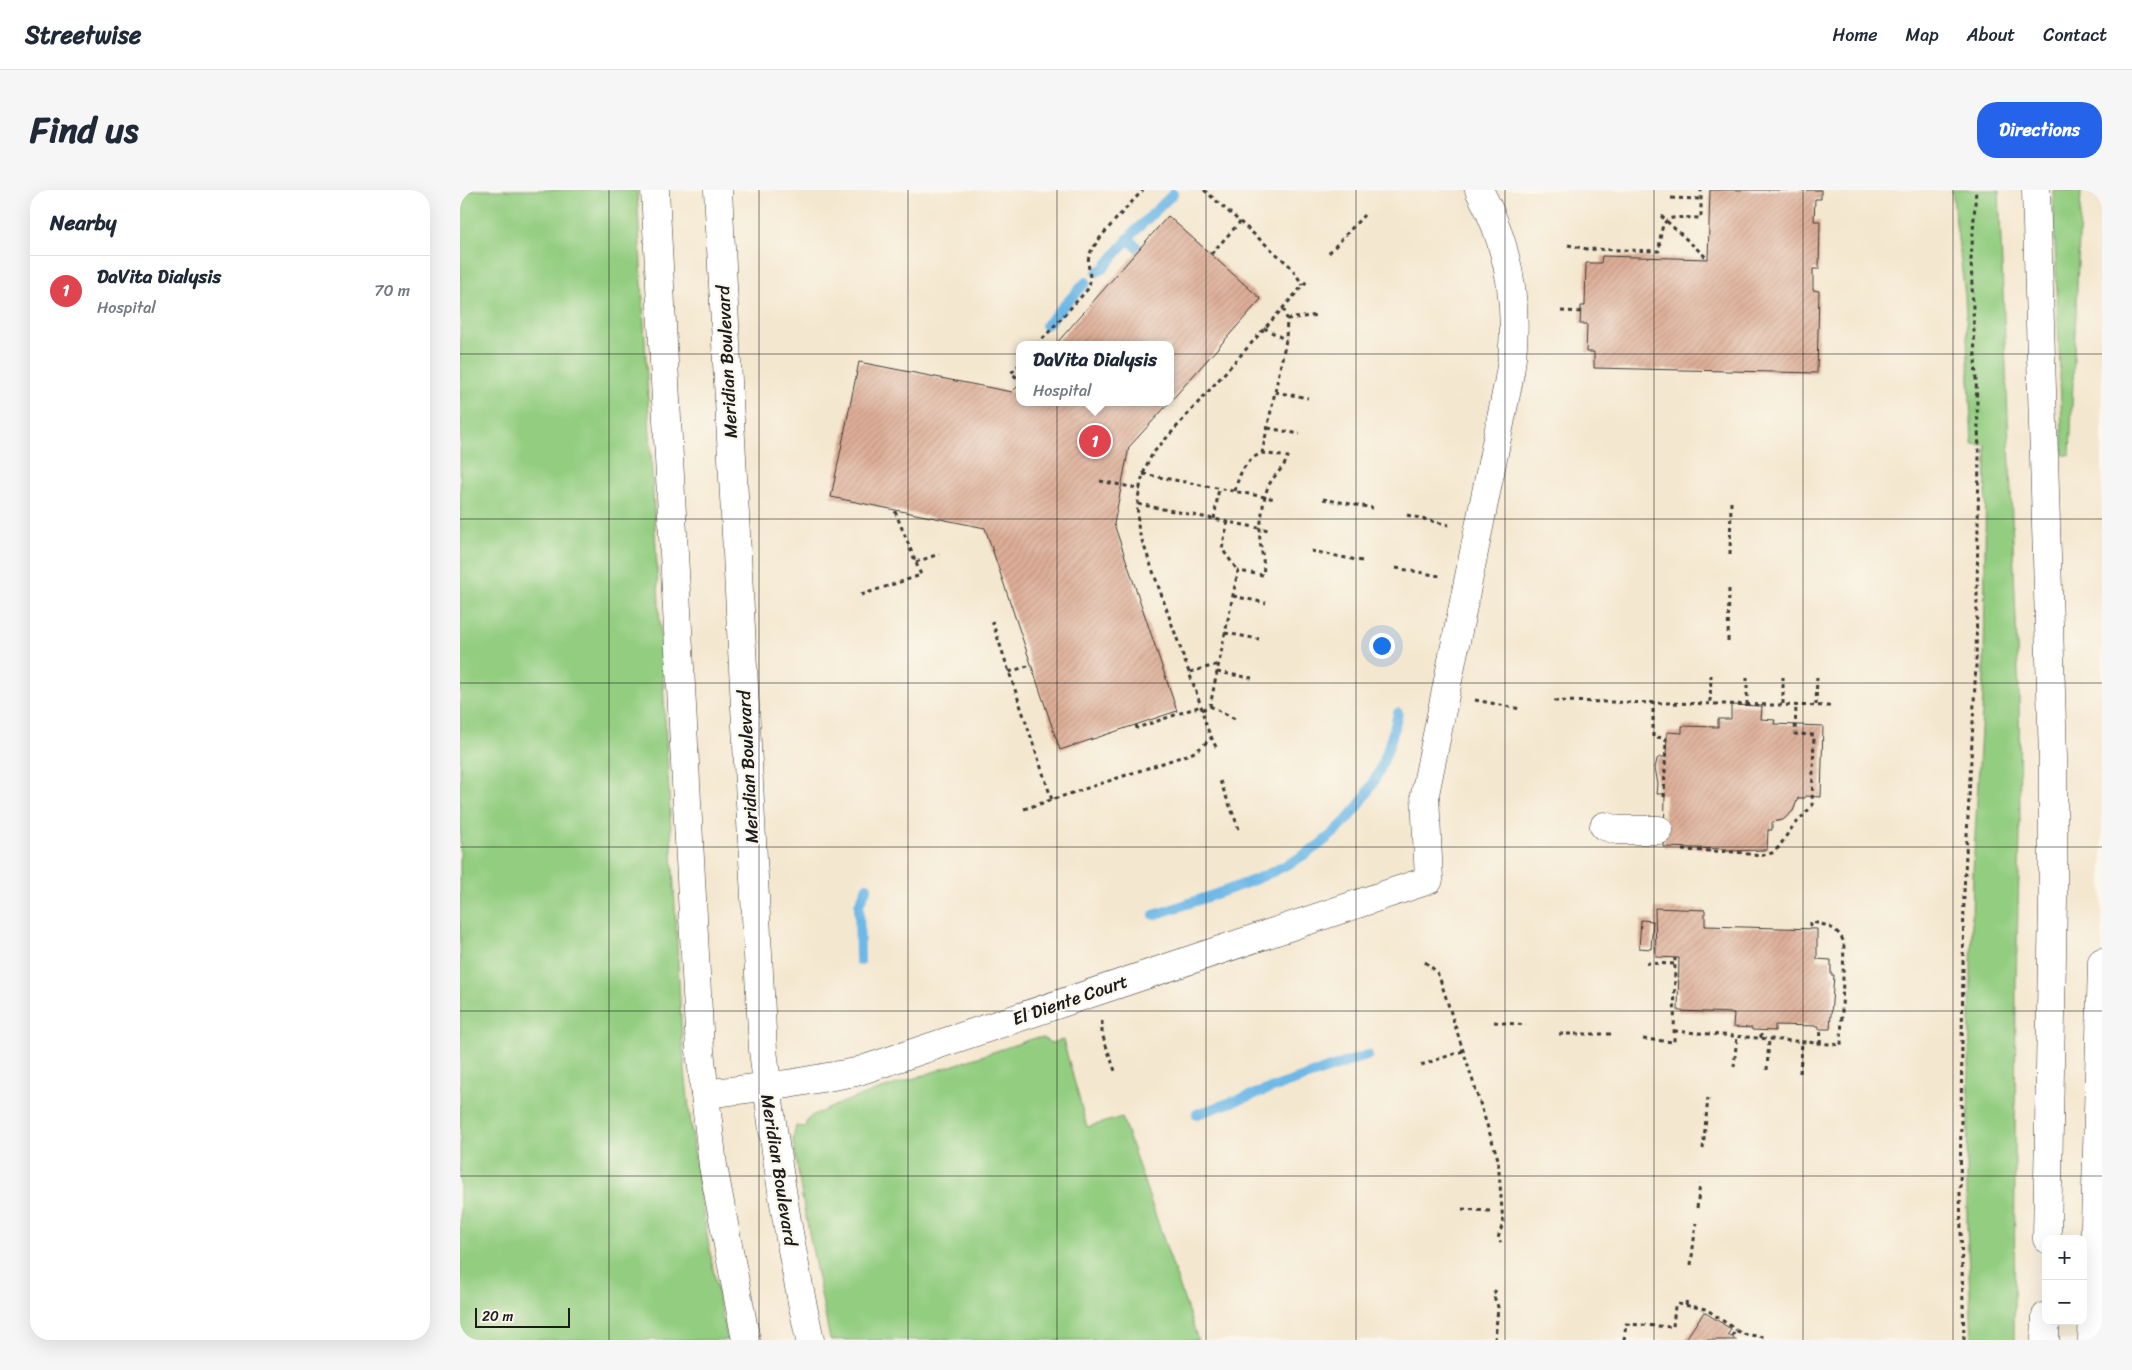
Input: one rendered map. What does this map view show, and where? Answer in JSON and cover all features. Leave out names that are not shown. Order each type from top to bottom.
[{"type":"main road","points":[[655,190],[699,1031],[720,1210],[746,1340]]},
{"type":"main road","name":"Meridian Boulevard","points":[[718,190],[745,721],[767,1087],[787,1225],[810,1340]]},
{"type":"main road","name":"El Diente Court","points":[[705,1094],[767,1087],[856,1072],[1429,880],[1424,794],[1508,384],[1513,347],[1513,299],[1506,258],[1498,232],[1479,190]]},
{"type":"main road","points":[[2036,190],[2053,758],[2053,892],[2047,1235]]},
{"type":"main road","points":[[1604,826],[1613,830],[1666,840]]},
{"type":"main road","points":[[2092,1340],[2102,962]]},
{"type":"main road","points":[[2045,1340],[2046,1325]]},
{"type":"path","points":[[1041,341],[1087,290],[1090,283],[1088,263],[1091,249],[1142,190]]},
{"type":"path","points":[[1204,190],[1290,266],[1303,285]]},
{"type":"path","points":[[1568,245],[1587,249],[1659,251],[1661,228],[1666,221],[1676,217],[1701,218],[1701,190]]},
{"type":"path","points":[[1964,1340],[1960,1194],[1964,892],[1976,665],[1979,452],[1972,260],[1976,190]]},
{"type":"path","points":[[1671,198],[1701,199]]},
{"type":"path","points":[[1329,253],[1364,214]]},
{"type":"path","points":[[1661,216],[1708,259]]},
{"type":"path","points":[[1211,254],[1240,222]]},
{"type":"path","points":[[1216,747],[1139,532],[1138,504],[1143,474],[1154,452],[1307,281]]},
{"type":"path","points":[[1262,453],[1286,340],[1287,319],[1283,306]]},
{"type":"path","points":[[1561,311],[1585,312]]},
{"type":"path","points":[[1287,319],[1318,314]]},
{"type":"path","points":[[1264,328],[1286,340]]},
{"type":"path","points":[[1016,368],[1011,373],[1016,377]]},
{"type":"path","points":[[1275,392],[1308,398]]},
{"type":"path","points":[[1268,428],[1300,434]]},
{"type":"path","points":[[1228,522],[1222,549],[1238,571],[1263,575],[1264,564],[1259,542],[1266,497],[1271,482],[1282,470],[1288,457],[1262,453],[1257,455],[1239,473],[1235,491]]},
{"type":"path","points":[[1143,474],[1275,499]]},
{"type":"path","points":[[1100,481],[1141,488]]},
{"type":"path","points":[[1214,519],[1219,488]]},
{"type":"path","points":[[1323,499],[1373,508]]},
{"type":"path","points":[[1730,554],[1731,502]]},
{"type":"path","points":[[1138,504],[1269,530]]},
{"type":"path","points":[[861,596],[921,575],[894,509]]},
{"type":"path","points":[[1407,516],[1450,525]]},
{"type":"path","points":[[1311,551],[1362,561]]},
{"type":"path","points":[[916,562],[939,554]]},
{"type":"path","points":[[1396,568],[1445,577]]},
{"type":"path","points":[[1210,706],[1238,571]]},
{"type":"path","points":[[1728,641],[1729,589]]},
{"type":"path","points":[[1232,596],[1266,603]]},
{"type":"path","points":[[992,621],[1052,800]]},
{"type":"path","points":[[1225,633],[1259,639]]},
{"type":"path","points":[[1190,672],[1219,664]]},
{"type":"path","points":[[1009,672],[1031,665]]},
{"type":"path","points":[[1217,672],[1252,678]]},
{"type":"path","points":[[1710,702],[1711,675]]},
{"type":"path","points":[[1747,676],[1747,704]]},
{"type":"path","points":[[1816,705],[1817,676]]},
{"type":"path","points":[[1783,677],[1783,704]]},
{"type":"path","points":[[1471,700],[1521,709]]},
{"type":"path","points":[[1554,701],[1710,702],[1831,706]]},
{"type":"path","points":[[1653,701],[1653,737],[1666,738],[1664,803]]},
{"type":"path","points":[[1666,840],[1759,856],[1772,853],[1780,847],[1790,830],[1812,806],[1814,735],[1795,734],[1796,705]]},
{"type":"path","points":[[1136,725],[1137,728],[1210,706],[1237,720]]},
{"type":"path","points":[[1024,809],[1190,754],[1212,738]]},
{"type":"path","points":[[1220,781],[1239,829]]},
{"type":"path","points":[[1674,1031],[1841,1045],[1845,947],[1843,938],[1833,928],[1821,923],[1810,922],[1810,929]]},
{"type":"path","points":[[1643,1039],[1674,1042],[1675,958]]},
{"type":"path","points":[[1425,962],[1436,972],[1440,979],[1498,1159],[1503,1208],[1503,1229],[1498,1238],[1501,1243]]},
{"type":"path","points":[[1646,963],[1674,964]]},
{"type":"path","points":[[1105,1016],[1102,1021],[1102,1034],[1115,1071]]},
{"type":"path","points":[[1494,1022],[1526,1025]]},
{"type":"path","points":[[1820,1044],[1821,1029]]},
{"type":"path","points":[[1761,1030],[1761,1038]]},
{"type":"path","points":[[1559,1034],[1612,1034]]},
{"type":"path","points":[[1734,1067],[1737,1036]]},
{"type":"path","points":[[1766,1070],[1769,1039]]},
{"type":"path","points":[[1800,1073],[1802,1042]]},
{"type":"path","points":[[1421,1065],[1463,1052]]},
{"type":"path","points":[[1703,1149],[1708,1098]]},
{"type":"path","points":[[1697,1208],[1700,1184]]},
{"type":"path","points":[[1462,1209],[1490,1210]]},
{"type":"path","points":[[1692,1265],[1696,1223]]},
{"type":"path","points":[[1495,1340],[1498,1307],[1493,1294],[1496,1290]]},
{"type":"path","points":[[1686,1305],[1687,1298]]},
{"type":"path","points":[[1624,1340],[1626,1324],[1673,1327],[1675,1306],[1678,1304],[1706,1309],[1742,1334],[1766,1337]]},
{"type":"path","points":[[1732,1336],[1736,1330]]},
{"type":"green space","points":[[460,190],[637,190],[682,1039],[700,1190],[712,1265],[728,1340],[460,1340]]},
{"type":"green space","points":[[1952,190],[1999,190],[2019,695],[2020,835],[2016,981],[2014,1340],[1972,1340],[1967,1227],[1967,1167],[1973,872],[1984,676],[1986,445],[1972,444],[1965,296]]},
{"type":"green space","points":[[2053,190],[2081,190],[2070,455],[2063,455]]},
{"type":"green space","points":[[1035,1038],[1043,1038],[1051,1043],[1063,1040],[1087,1127],[1122,1117],[1198,1340],[830,1340],[802,1197],[793,1140],[796,1126],[805,1127],[807,1120],[812,1116],[843,1102]]},
{"type":"building","points":[[1710,190],[1821,190],[1821,199],[1815,199],[1814,221],[1820,221],[1819,269],[1813,269],[1813,290],[1819,291],[1817,373],[1594,368],[1594,352],[1586,352],[1587,324],[1580,324],[1581,306],[1585,306],[1586,263],[1601,263],[1602,256],[1708,259]]},
{"type":"building","points":[[1168,216],[1261,299],[1174,397],[1174,341],[1059,341]]},
{"type":"building","points":[[859,362],[1012,392],[1016,388],[1016,406],[1166,406],[1129,447],[1114,524],[1177,711],[1060,750],[985,528],[831,497]]},
{"type":"building","points":[[1731,705],[1762,706],[1761,719],[1775,720],[1774,724],[1823,726],[1821,797],[1805,796],[1805,798],[1798,798],[1793,811],[1783,820],[1772,822],[1772,830],[1768,830],[1767,850],[1726,851],[1727,849],[1664,847],[1665,794],[1657,794],[1658,784],[1655,768],[1657,759],[1666,757],[1667,732],[1682,733],[1682,726],[1718,727],[1718,719],[1731,719]]},
{"type":"building","points":[[1655,908],[1705,910],[1705,926],[1817,929],[1817,959],[1831,960],[1831,975],[1834,975],[1830,1029],[1819,1029],[1819,1026],[1775,1025],[1775,1031],[1752,1030],[1752,1028],[1733,1027],[1734,1013],[1678,1011],[1679,958],[1656,957]]},
{"type":"building","points":[[1641,920],[1653,921],[1651,949],[1639,948]]},
{"type":"building","points":[[1704,1312],[1731,1329],[1728,1334],[1737,1340],[1685,1340]]},
{"type":"waterway","points":[[1097,272],[1104,268],[1134,232],[1173,194]]},
{"type":"waterway","points":[[1128,238],[1139,249]]},
{"type":"waterway","points":[[1046,325],[1086,282]]},
{"type":"waterway","points":[[1154,915],[1239,886],[1276,870],[1310,852],[1339,828],[1364,798],[1384,760],[1398,713]]},
{"type":"waterway","points":[[860,961],[859,905],[867,887]]},
{"type":"waterway","points":[[1197,1114],[1368,1055]]},
{"type":"place","name":"DaVita Dialysis","points":[[1095,441]]}]
